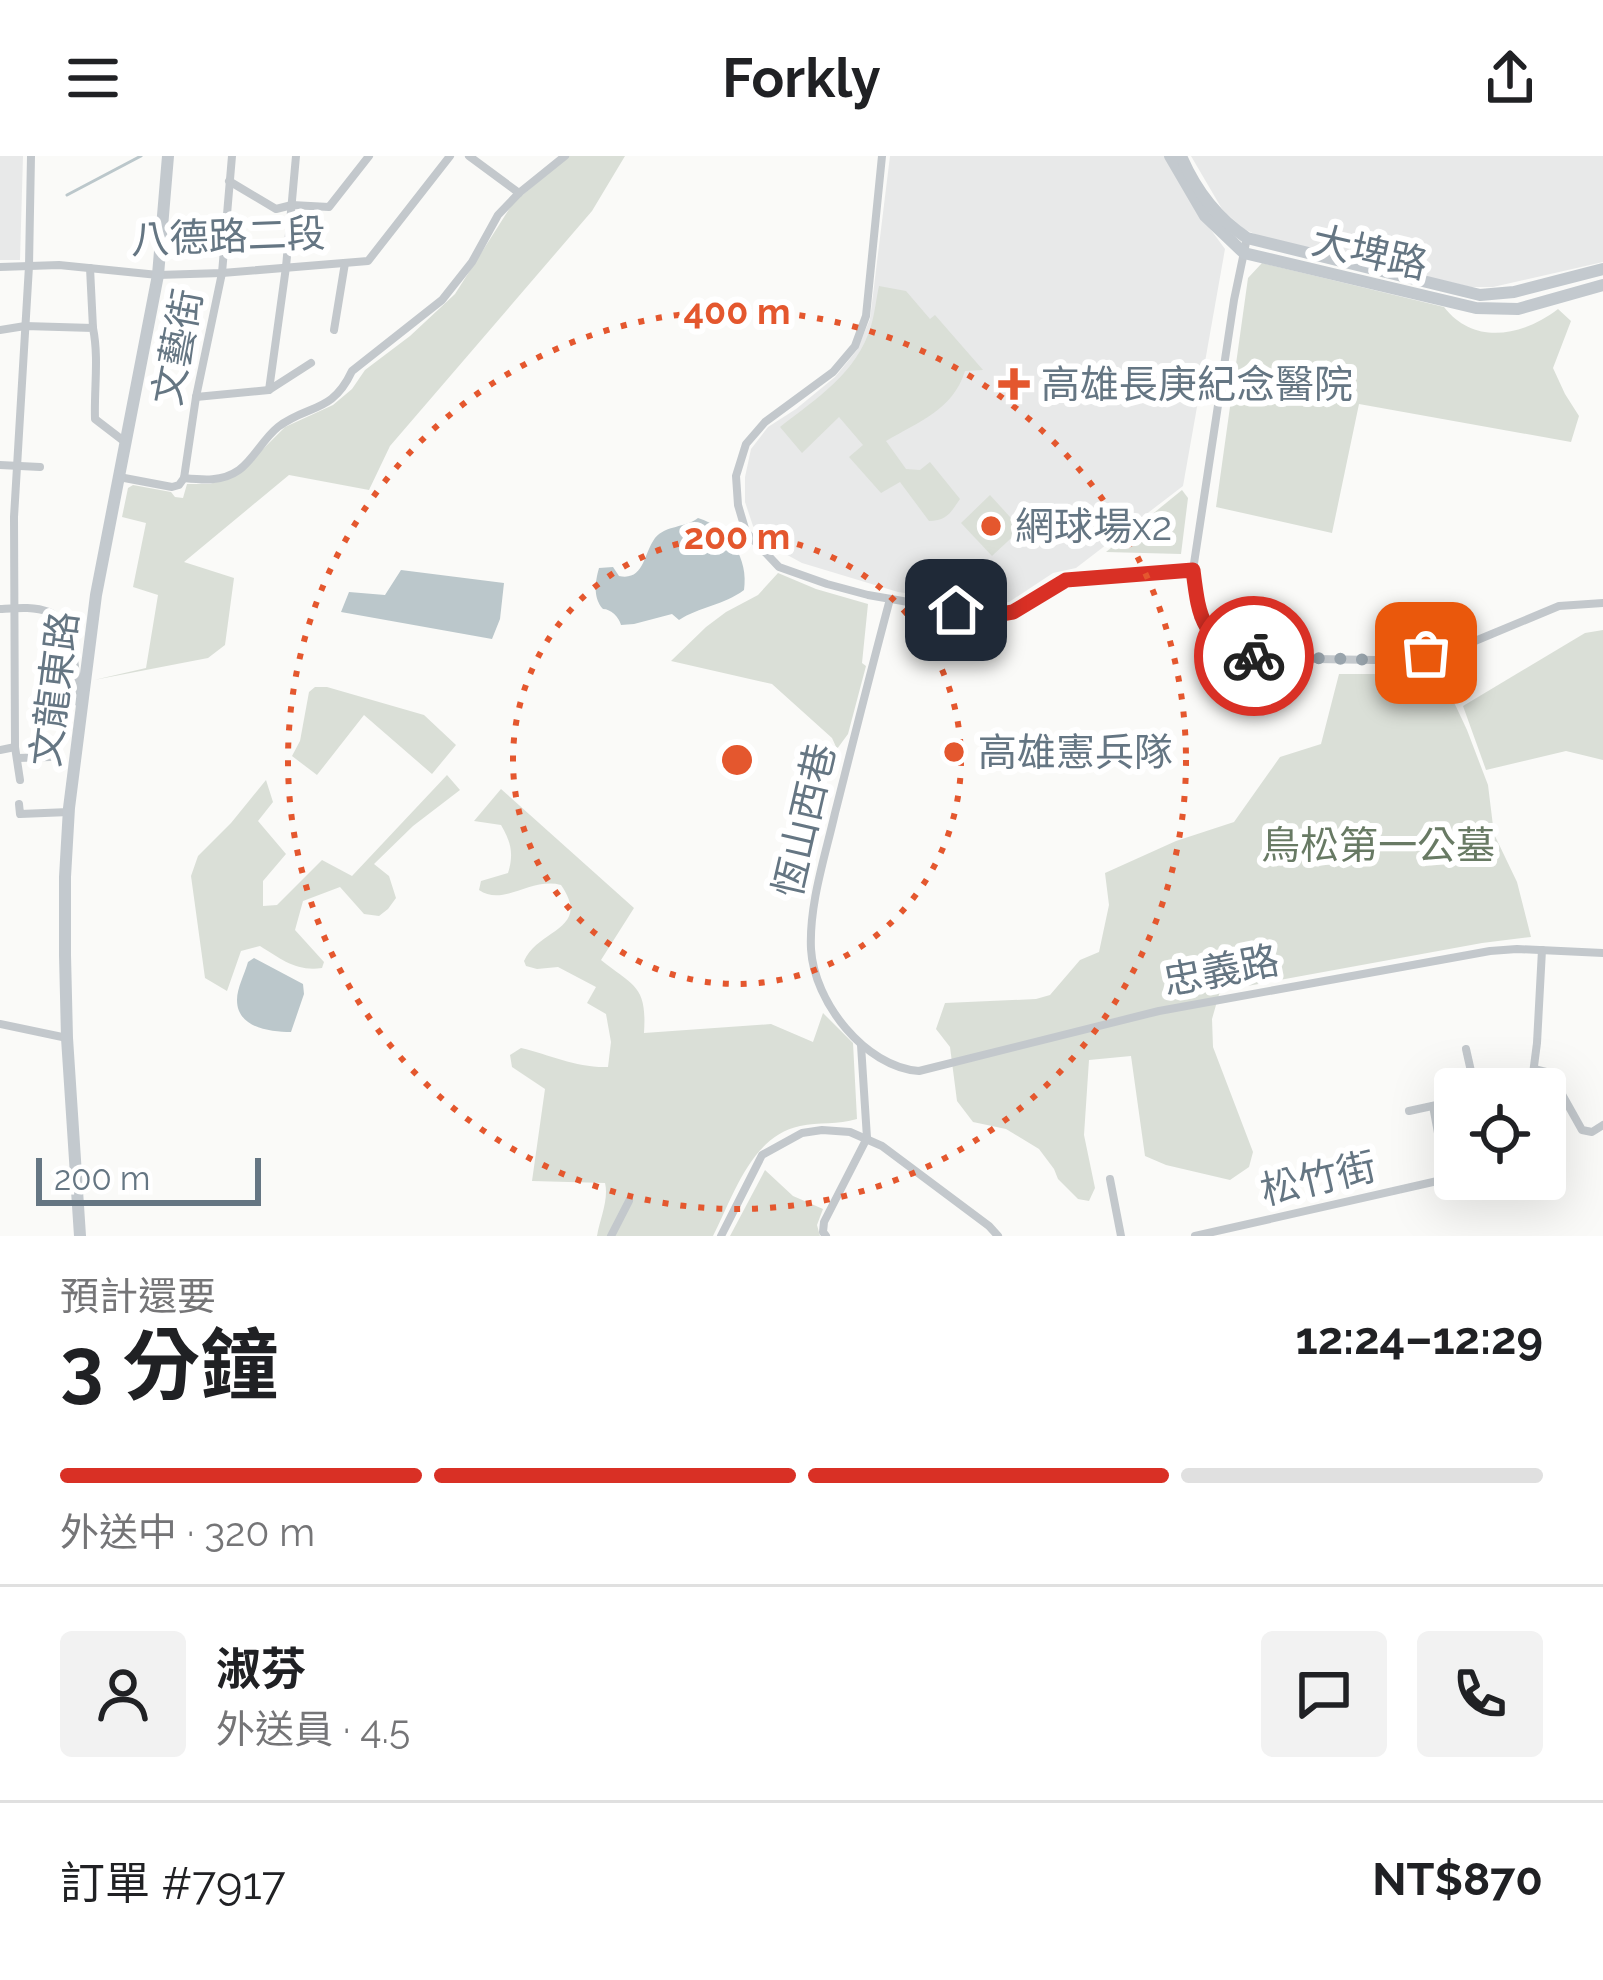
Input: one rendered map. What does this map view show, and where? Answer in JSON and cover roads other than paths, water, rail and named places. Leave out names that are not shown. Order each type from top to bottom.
[{"type":"street","points":[[20,780],[13,608],[31,156]]},
{"type":"street","name":"文龍東路","points":[[80,1236],[67,1038],[68,812],[96,595],[158,274],[168,156]]},
{"type":"street","name":"文藝街","points":[[184,478],[222,273],[232,156]]},
{"type":"street","points":[[269,390],[296,156]]},
{"type":"street","points":[[230,181],[276,209],[328,207],[369,156]]},
{"type":"street","name":"八德路二段","points":[[0,267],[222,273],[368,261],[450,156]]},
{"type":"street","points":[[469,156],[519,193]]},
{"type":"street","points":[[118,477],[172,487],[184,478],[209,481],[238,470],[284,423],[326,406],[352,371],[442,300],[472,262],[498,215],[565,156]]},
{"type":"street","points":[[882,156],[866,316],[855,346],[833,372],[764,422],[746,444],[736,476],[746,532],[779,567],[827,584],[989,616],[1013,612],[1066,580],[1193,570]]},
{"type":"street","points":[[1170,156],[1205,216],[1245,245]]},
{"type":"street","points":[[1181,156],[1209,204],[1245,245],[1193,570],[1198,617],[1219,640],[1257,658],[1402,658],[1475,641],[1559,606],[1603,603]]},
{"type":"street","name":"大埤路","points":[[1245,245],[1480,295],[1514,292],[1603,269]]},
{"type":"street","name":"大埤路","points":[[1245,245],[1476,308],[1517,309],[1603,285]]},
{"type":"street","points":[[334,331],[345,262]]},
{"type":"street","points":[[90,268],[97,349],[95,419],[124,442]]},
{"type":"street","points":[[0,330],[93,328]]},
{"type":"street","points":[[196,397],[269,390],[311,363]]},
{"type":"street","points":[[0,465],[40,467]]},
{"type":"street","name":"恆山西巷","points":[[861,1045],[829,1007],[820,986],[811,954],[812,925],[821,871],[890,598]]},
{"type":"street","points":[[0,609],[28,608],[57,617],[75,656],[80,722]]},
{"type":"street","points":[[0,750],[50,757]]},
{"type":"street","points":[[19,804],[20,814],[68,812]]},
{"type":"street","points":[[1534,1068],[1542,950]]},
{"type":"street","name":"忠義路","points":[[861,1045],[890,1065],[919,1071],[1159,1011],[1490,951],[1603,952]]},
{"type":"street","points":[[0,1024],[67,1038]]},
{"type":"street","points":[[826,1236],[824,1222],[866,1138],[861,1045]]},
{"type":"street","points":[[1466,1048],[1470,1068]]},
{"type":"street","points":[[1566,1102],[1582,1130],[1592,1132],[1603,1125]]},
{"type":"street","points":[[1409,1111],[1432,1106],[1434,1116]]},
{"type":"street","points":[[721,1236],[762,1155],[802,1133],[822,1130],[866,1138],[998,1236]]},
{"type":"street","points":[[1110,1179],[1121,1236]]},
{"type":"street","name":"松竹街","points":[[1195,1236],[1434,1182]]},
{"type":"street","points":[[610,1236],[629,1201]]},
{"type":"waterway","points":[[67,195],[141,156]]},
{"type":"place","name":"高雄長庚紀念醫院","points":[[1014,384]]},
{"type":"place","name":"網球場x2","points":[[991,526]]},
{"type":"place","name":"高雄憲兵隊","points":[[954,752]]},
{"type":"park label","name":"鳥松第一公墓","points":[[1378,845]]}]
